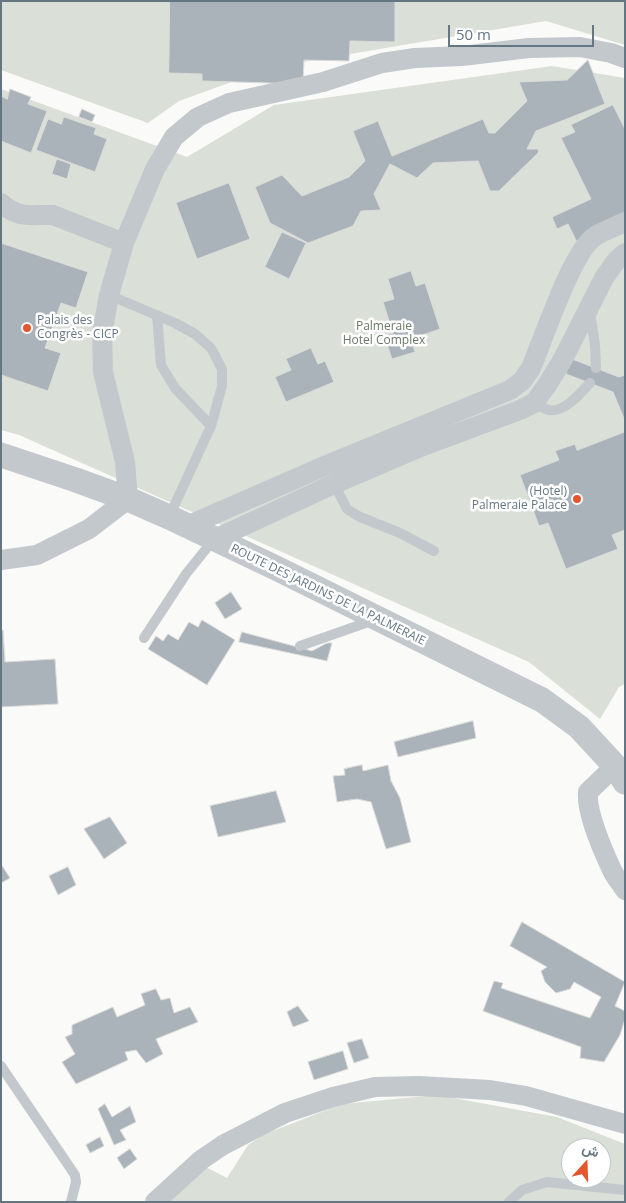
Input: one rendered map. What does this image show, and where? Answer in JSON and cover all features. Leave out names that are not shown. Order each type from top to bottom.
[{"type":"street","points":[[1,560],[37,555],[89,529],[128,499],[125,462],[103,372],[102,334],[109,295],[124,243],[155,169],[174,137],[198,117],[229,103],[323,82],[382,63],[415,58],[462,56],[530,48],[580,47],[611,53],[625,58]]},
{"type":"street","points":[[1,203],[12,213],[27,216],[53,215],[124,243]]},
{"type":"street","points":[[215,538],[334,484],[510,390],[522,381],[531,368],[569,275],[580,255],[592,238],[625,222]]},
{"type":"street","points":[[178,522],[327,465],[520,410],[534,403],[564,359],[604,278],[616,261],[625,253]]},
{"type":"street","name":"ROUTE DES JARDINS DE LA PALMERAIE","points":[[1,455],[128,499],[215,538],[542,700],[579,727],[620,774]]},
{"type":"street","points":[[620,774],[588,792],[587,801],[612,872],[625,890]]},
{"type":"street","points":[[155,1202],[201,1160],[232,1140],[285,1113],[333,1097],[375,1087],[419,1086],[490,1090],[526,1096],[625,1124]]},
{"type":"lane","points":[[109,295],[196,334],[211,348],[222,369],[222,386],[178,522]]},
{"type":"lane","points":[[589,308],[595,345],[596,368]]},
{"type":"lane","points":[[156,315],[161,365],[175,388],[210,426]]},
{"type":"lane","points":[[534,403],[550,410],[557,409],[569,403],[590,383]]},
{"type":"lane","points":[[327,465],[347,509],[360,517],[400,533],[434,551]]},
{"type":"lane","points":[[144,638],[186,574],[215,538]]},
{"type":"lane","points":[[300,646],[377,619]]},
{"type":"lane","points":[[1,1066],[75,1175],[76,1182],[71,1202]]},
{"type":"lane","points":[[509,1202],[522,1190],[547,1182],[625,1190]]},
{"type":"green space","points":[[1,1],[625,1],[625,45],[546,21],[273,67],[179,101],[148,123],[1,70]]},
{"type":"green space","name":"Palmeraie Hotel Complex","points":[[552,66],[625,78],[625,684],[619,687],[600,719],[529,662],[19,435],[1,430],[1,89],[187,157],[274,105]]},
{"type":"green space","points":[[437,1095],[557,1117],[610,1138],[561,1138],[561,1188],[611,1188],[611,1138],[625,1144],[625,1202],[165,1202],[200,1164],[227,1178],[248,1145],[265,1134],[342,1104]]},
{"type":"building","points":[[170,1],[395,1],[395,42],[350,41],[349,61],[304,60],[303,84],[202,81],[202,74],[169,73]]},
{"type":"building","points":[[588,60],[605,104],[536,131],[527,149],[538,149],[539,152],[499,191],[490,191],[478,161],[433,163],[417,178],[390,164],[374,194],[381,210],[361,211],[353,226],[308,243],[270,223],[255,187],[282,175],[302,196],[349,177],[365,161],[353,131],[378,121],[392,156],[483,119],[489,133],[495,133],[527,101],[519,82],[567,80]]},
{"type":"building","points":[[10,89],[31,97],[28,104],[47,111],[31,153],[1,141],[1,96],[7,99]]},
{"type":"building","points":[[613,105],[625,129],[625,220],[577,242],[568,224],[557,229],[552,217],[591,199],[561,138],[575,132],[571,125]]},
{"type":"building","points":[[82,109],[95,115],[92,122],[79,117]]},
{"type":"building","points":[[64,117],[96,128],[94,134],[107,139],[95,172],[36,150],[48,119],[61,124]]},
{"type":"building","points":[[57,159],[71,164],[67,179],[52,174]]},
{"type":"building","points":[[229,183],[250,239],[197,259],[176,203]]},
{"type":"building","points":[[282,232],[306,243],[289,279],[265,267]]},
{"type":"building","name":"Palais des Congrès - CICP","points":[[1,243],[88,272],[76,308],[61,303],[45,348],[61,353],[48,391],[1,375]]},
{"type":"building","points":[[411,271],[416,286],[425,283],[440,329],[411,339],[415,352],[392,359],[384,336],[393,333],[383,302],[394,299],[388,279]]},
{"type":"building","points":[[311,348],[318,364],[325,361],[334,382],[286,402],[275,377],[291,370],[286,359]]},
{"type":"building","points":[[572,359],[619,377],[625,375],[625,421],[613,392],[566,374]]},
{"type":"building","name":"(Hotel) Palmeraie Palace","points":[[625,432],[625,530],[612,535],[618,549],[566,569],[548,523],[539,526],[520,475],[559,460],[555,451],[575,444],[577,450]]},
{"type":"building","points":[[231,592],[242,609],[225,619],[215,603]]},
{"type":"building","points":[[202,620],[235,640],[207,685],[148,649],[156,636],[163,641],[168,634],[178,640],[189,622],[198,627]]},
{"type":"building","points":[[1,630],[3,630],[5,662],[55,659],[58,704],[1,707]]},
{"type":"building","points":[[242,632],[312,651],[327,643],[332,643],[327,661],[239,642]]},
{"type":"building","points":[[473,721],[476,738],[398,757],[394,742]]},
{"type":"building","points":[[362,765],[363,771],[388,765],[391,781],[400,798],[411,842],[386,849],[371,802],[357,799],[337,802],[333,776],[345,775],[344,769]]},
{"type":"building","points":[[276,791],[286,822],[218,837],[210,806]]},
{"type":"building","points":[[110,817],[127,843],[104,859],[84,829]]},
{"type":"building","points":[[1,864],[10,878],[1,883]]},
{"type":"building","points":[[68,867],[76,885],[58,895],[49,876]]},
{"type":"building","points":[[522,922],[625,982],[615,1006],[625,1011],[625,1019],[620,1035],[604,1062],[580,1058],[581,1047],[483,1011],[494,981],[503,983],[501,988],[590,1018],[601,997],[574,982],[570,989],[556,993],[545,982],[541,971],[547,967],[510,946]]},
{"type":"building","points":[[156,989],[161,1000],[170,998],[174,1013],[190,1007],[198,1022],[156,1039],[163,1054],[146,1063],[136,1050],[125,1052],[128,1060],[76,1084],[62,1062],[75,1054],[65,1037],[72,1034],[72,1025],[113,1007],[117,1017],[145,1005],[141,994]]},
{"type":"building","points":[[298,1006],[309,1021],[293,1027],[287,1012]]},
{"type":"building","points":[[362,1039],[369,1058],[354,1063],[347,1043]]},
{"type":"building","points":[[343,1051],[348,1069],[314,1080],[308,1062]]},
{"type":"building","points":[[105,1104],[112,1117],[130,1106],[136,1122],[120,1130],[126,1140],[114,1145],[98,1109]]},
{"type":"building","points":[[100,1137],[104,1146],[90,1153],[86,1145]]},
{"type":"building","points":[[130,1149],[137,1159],[124,1169],[117,1158]]},
{"type":"place","name":"Palais des Congrès - CICP","points":[[27,328]]},
{"type":"place","name":"(Hotel) Palmeraie Palace","points":[[577,499]]}]
